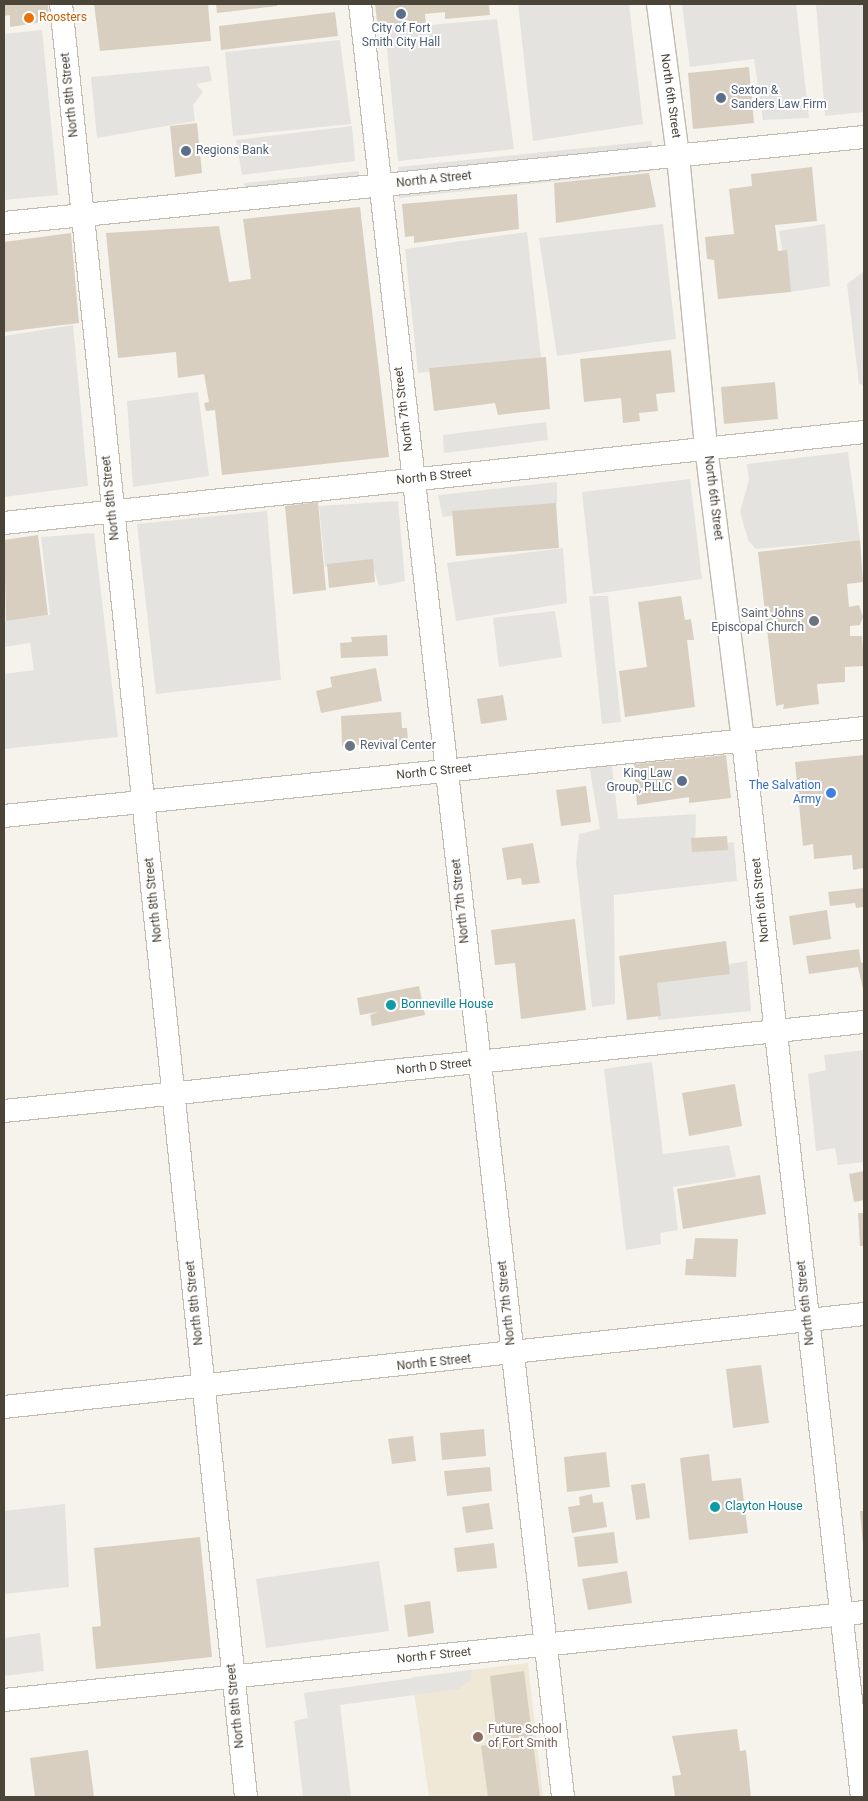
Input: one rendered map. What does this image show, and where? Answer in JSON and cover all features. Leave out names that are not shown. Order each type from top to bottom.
[{"type":"street","name":"North 8th Street","points":[[61,4],[246,1797]]},
{"type":"street","name":"North 7th Street","points":[[360,4],[378,185],[563,1797]]},
{"type":"street","name":"North 6th Street","points":[[658,4],[678,156],[706,447],[743,740],[862,1797]]},
{"type":"street","name":"North A Street","points":[[4,223],[864,137]]},
{"type":"street","name":"North B Street","points":[[4,522],[706,447],[864,432]]},
{"type":"street","name":"North C Street","points":[[4,816],[864,728]]},
{"type":"street","name":"North D Street","points":[[4,1111],[864,1022]]},
{"type":"street","name":"North E Street","points":[[4,1407],[513,1355],[864,1314]]},
{"type":"street","name":"North F Street","points":[[4,1700],[864,1612]]},
{"type":"shaded area","points":[[518,4],[629,4],[643,124],[533,141]]},
{"type":"shaded area","points":[[682,4],[796,4],[809,118],[763,120],[754,59],[690,67]]},
{"type":"shaded area","points":[[816,4],[864,4],[864,112],[825,116]]},
{"type":"shaded area","points":[[497,19],[514,149],[398,161],[385,29]]},
{"type":"shaded area","points":[[42,30],[58,195],[4,200],[4,34]]},
{"type":"shaded area","points":[[340,40],[351,124],[233,136],[225,52]]},
{"type":"shaded area","points":[[209,66],[212,81],[196,84],[203,92],[193,105],[195,121],[97,138],[91,77]]},
{"type":"shaded area","points":[[352,126],[355,161],[242,175],[236,140]]},
{"type":"shaded area","points":[[652,141],[652,148],[399,174],[398,167]]},
{"type":"shaded area","points":[[653,164],[654,171],[399,198],[398,192]]},
{"type":"shaded area","points":[[359,171],[359,176],[245,189],[244,183]]},
{"type":"shaded area","points":[[663,224],[676,339],[557,356],[539,238]]},
{"type":"shaded area","points":[[825,224],[830,286],[790,292],[779,231]]},
{"type":"shaded area","points":[[527,232],[541,358],[418,373],[405,249]]},
{"type":"shaded area","points":[[864,271],[864,385],[859,384],[847,284]]},
{"type":"shaded area","points":[[73,325],[88,486],[4,497],[4,336]]},
{"type":"shaded area","points":[[198,392],[209,476],[133,487],[127,401]]},
{"type":"shaded area","points":[[546,422],[548,440],[444,453],[443,435]]},
{"type":"shaded area","points":[[848,452],[860,540],[756,549],[748,540],[740,512],[749,480],[747,464]]},
{"type":"shaded area","points":[[690,479],[702,579],[593,594],[582,492]]},
{"type":"shaded area","points":[[557,482],[557,504],[443,517],[438,495]]},
{"type":"shaded area","points":[[398,501],[405,581],[379,586],[371,561],[325,567],[319,506]]},
{"type":"shaded area","points":[[267,511],[281,680],[156,694],[137,524]]},
{"type":"shaded area","points":[[94,533],[118,737],[4,749],[4,674],[34,670],[30,643],[4,647],[4,621],[50,615],[41,537]]},
{"type":"shaded area","points":[[563,548],[567,603],[456,621],[447,563]]},
{"type":"shaded area","points":[[589,596],[608,596],[621,722],[602,724]]},
{"type":"shaded area","points":[[555,611],[562,657],[499,667],[493,618]]},
{"type":"shaded area","points":[[611,758],[618,819],[696,814],[695,846],[734,842],[737,881],[614,895],[615,1004],[592,1007],[576,862],[579,834],[600,829],[589,765]]},
{"type":"shaded area","points":[[747,961],[751,1011],[658,1020],[656,977]]},
{"type":"shaded area","points":[[864,1050],[864,1162],[838,1165],[835,1148],[816,1151],[808,1074],[826,1070],[824,1055]]},
{"type":"shaded area","points":[[652,1062],[663,1154],[729,1145],[736,1177],[673,1187],[678,1230],[660,1233],[661,1244],[626,1250],[604,1069]]},
{"type":"shaded area","points":[[65,1504],[69,1587],[4,1594],[4,1511]]},
{"type":"shaded area","points":[[379,1561],[389,1631],[266,1648],[256,1579]]},
{"type":"shaded area","points":[[40,1633],[44,1671],[4,1676],[4,1638]]},
{"type":"shaded area","name":"Future School of Fort Smith","points":[[528,1663],[543,1797],[429,1797],[412,1677]]},
{"type":"shaded area","points":[[472,1670],[471,1679],[459,1689],[340,1705],[351,1797],[303,1797],[294,1721],[308,1718],[304,1693]]},
{"type":"building","name":"Roosters","points":[[4,4],[48,4],[49,21],[10,27],[10,15],[4,16]]},
{"type":"building","points":[[94,4],[208,4],[211,41],[100,51]]},
{"type":"building","points":[[216,4],[277,4],[277,6],[217,13]]},
{"type":"building","points":[[375,4],[489,4],[490,15],[445,19],[445,12],[425,14],[426,25],[378,30]]},
{"type":"building","points":[[335,12],[338,36],[221,50],[219,26]]},
{"type":"building","name":"Sexton & Sanders Law Firm","points":[[749,67],[754,123],[693,129],[688,73]]},
{"type":"building","name":"Regions Bank","points":[[197,123],[202,173],[175,177],[170,126]]},
{"type":"building","points":[[812,167],[817,221],[775,225],[778,251],[787,250],[791,292],[718,299],[714,260],[707,259],[705,237],[734,234],[729,189],[752,186],[751,174]]},
{"type":"building","points":[[649,173],[656,207],[556,223],[554,183]]},
{"type":"building","points":[[517,194],[519,229],[414,243],[414,236],[405,237],[402,204]]},
{"type":"building","points":[[360,207],[389,457],[222,475],[215,410],[206,411],[204,403],[209,402],[204,374],[178,378],[176,352],[118,358],[106,233],[219,226],[229,282],[251,279],[243,219]]},
{"type":"building","points":[[71,233],[79,323],[4,332],[4,242]]},
{"type":"building","points":[[671,350],[675,392],[656,394],[658,411],[639,413],[640,421],[623,423],[621,398],[584,402],[580,359]]},
{"type":"building","points":[[546,357],[550,409],[498,415],[495,403],[434,411],[429,368]]},
{"type":"building","points":[[775,382],[778,419],[724,424],[721,387]]},
{"type":"building","points":[[318,502],[326,590],[293,594],[285,506]]},
{"type":"building","points":[[556,503],[559,548],[456,556],[452,511]]},
{"type":"building","points":[[38,535],[48,615],[6,621],[4,540]]},
{"type":"building","name":"Saint Johns Episcopal Church","points":[[860,540],[863,582],[847,584],[849,607],[859,605],[863,617],[860,625],[850,626],[850,636],[862,636],[864,666],[845,667],[845,682],[817,684],[819,704],[783,709],[784,704],[776,706],[758,552]]},
{"type":"building","points":[[373,559],[375,582],[329,588],[327,564]]},
{"type":"building","points":[[681,596],[685,620],[691,619],[694,640],[687,640],[695,707],[625,717],[619,671],[647,667],[638,602]]},
{"type":"building","points":[[387,635],[388,656],[341,658],[340,643],[352,642],[351,637]]},
{"type":"building","points":[[376,668],[382,701],[321,713],[316,691],[332,687],[330,677]]},
{"type":"building","points":[[503,695],[507,720],[481,724],[477,699]]},
{"type":"building","points":[[401,712],[402,728],[407,728],[408,742],[342,746],[341,716]]},
{"type":"building","name":"King Law Group, PLLC","points":[[726,755],[731,798],[689,803],[689,797],[637,805],[634,764]]},
{"type":"building","name":"The Salvation Army","points":[[864,755],[864,868],[853,870],[852,855],[814,859],[813,844],[803,846],[795,762]]},
{"type":"building","points":[[586,786],[591,822],[561,826],[556,790]]},
{"type":"building","points":[[727,836],[728,850],[692,852],[691,838]]},
{"type":"building","points":[[533,843],[540,883],[522,885],[521,878],[507,880],[502,848]]},
{"type":"building","points":[[864,888],[864,907],[856,908],[855,903],[830,906],[828,892]]},
{"type":"building","points":[[827,910],[831,939],[793,945],[789,916]]},
{"type":"building","points":[[575,919],[586,1010],[521,1019],[515,963],[495,965],[491,930]]},
{"type":"building","points":[[726,941],[730,974],[657,983],[661,1016],[627,1020],[619,956]]},
{"type":"building","points":[[859,949],[861,963],[864,962],[864,994],[858,967],[809,974],[806,956]]},
{"type":"building","name":"Bonneville House","points":[[419,986],[425,1015],[372,1026],[370,1015],[378,1012],[360,1015],[357,998]]},
{"type":"building","points":[[735,1084],[742,1126],[689,1136],[682,1093]]},
{"type":"building","points":[[864,1171],[864,1200],[854,1202],[849,1174]]},
{"type":"building","points":[[760,1175],[766,1214],[683,1229],[677,1189]]},
{"type":"building","points":[[858,1213],[864,1213],[864,1246],[860,1246]]},
{"type":"building","points":[[695,1238],[738,1239],[736,1277],[685,1275],[686,1259],[693,1259]]},
{"type":"building","points":[[761,1365],[769,1423],[733,1428],[726,1369]]},
{"type":"building","points":[[484,1429],[486,1456],[442,1460],[440,1433]]},
{"type":"building","points":[[413,1436],[416,1461],[392,1464],[388,1439]]},
{"type":"building","points":[[606,1452],[610,1487],[567,1492],[564,1457]]},
{"type":"building","name":"Clayton House","points":[[709,1454],[712,1481],[741,1478],[748,1533],[689,1540],[680,1458]]},
{"type":"building","points":[[490,1467],[492,1491],[447,1496],[444,1471]]},
{"type":"building","points":[[645,1483],[650,1518],[636,1520],[631,1485]]},
{"type":"building","points":[[592,1494],[593,1503],[603,1502],[607,1527],[572,1533],[568,1507],[580,1505],[579,1497]]},
{"type":"building","points":[[489,1503],[493,1529],[466,1533],[462,1507]]},
{"type":"building","points":[[860,1511],[864,1511],[864,1545],[863,1545]]},
{"type":"building","points":[[614,1532],[618,1563],[578,1567],[574,1537]]},
{"type":"building","points":[[200,1537],[212,1657],[96,1669],[92,1627],[101,1626],[94,1548]]},
{"type":"building","points":[[494,1543],[497,1568],[457,1572],[454,1548]]},
{"type":"building","points":[[627,1571],[632,1603],[588,1610],[582,1579]]},
{"type":"building","points":[[430,1601],[434,1633],[408,1637],[404,1605]]},
{"type":"building","name":"Future School of Fort Smith","points":[[524,1671],[540,1797],[488,1797],[481,1746],[498,1743],[490,1676]]},
{"type":"building","points":[[737,1729],[740,1751],[746,1750],[751,1797],[675,1797],[672,1776],[681,1775],[672,1736]]},
{"type":"building","points":[[88,1750],[94,1797],[35,1797],[30,1758]]},
{"type":"place","name":"City of Fort Smith City Hall","points":[[401,14]]},
{"type":"place","name":"Roosters","points":[[29,18]]},
{"type":"place","name":"Sexton & Sanders Law Firm","points":[[721,98]]},
{"type":"place","name":"Regions Bank","points":[[186,151]]},
{"type":"place","name":"Saint Johns Episcopal Church","points":[[814,621]]},
{"type":"place","name":"Revival Center","points":[[350,746]]},
{"type":"place","name":"King Law Group, PLLC","points":[[682,781]]},
{"type":"place","name":"The Salvation Army","points":[[831,793]]},
{"type":"place","name":"Bonneville House","points":[[391,1005]]},
{"type":"place","name":"Clayton House","points":[[715,1507]]},
{"type":"place","name":"Future School of Fort Smith","points":[[478,1737]]}]
